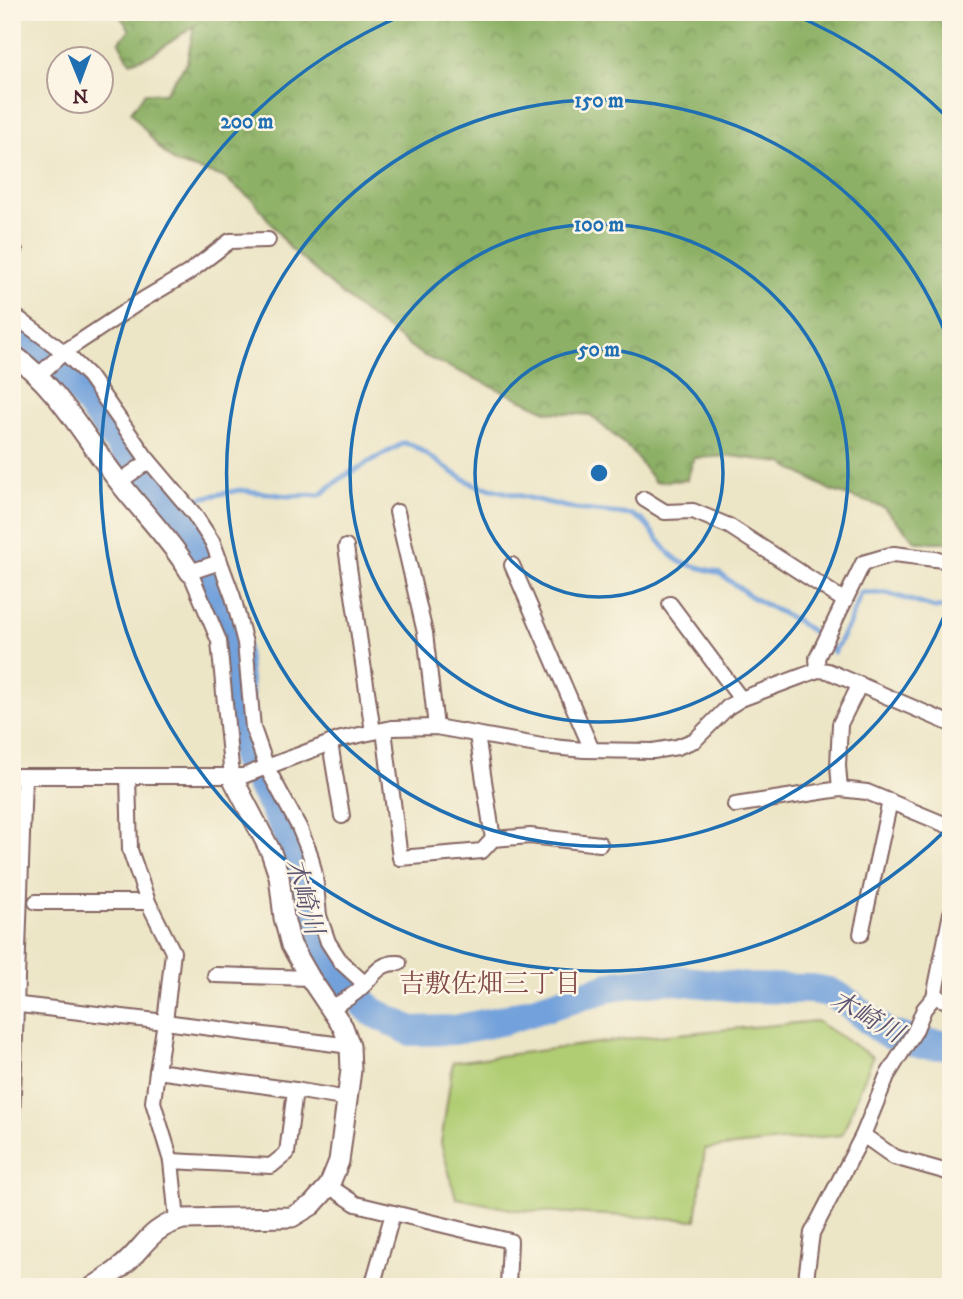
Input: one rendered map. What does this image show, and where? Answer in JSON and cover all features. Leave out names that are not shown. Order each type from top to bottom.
[{"type":"street","points":[[38,376],[64,352],[188,273],[230,242],[268,240]]},
{"type":"street","points":[[12,248],[15,251],[12,258]]},
{"type":"street","points":[[12,314],[64,352],[89,376],[213,543],[233,597],[245,643],[253,728],[267,768],[299,827],[310,854],[319,916],[328,942],[341,962],[365,985]]},
{"type":"street","points":[[12,354],[38,376],[83,429],[119,482],[166,536],[190,572],[219,641],[232,778],[271,852],[279,876],[284,918],[291,945],[343,1027],[350,1046],[351,1070],[339,1161],[329,1186],[312,1205],[292,1217],[177,1220],[153,1232],[122,1267],[93,1287]]},
{"type":"street","points":[[119,482],[149,460]]},
{"type":"street","points":[[644,499],[665,512],[693,511],[729,526],[845,601]]},
{"type":"street","points":[[397,512],[425,633],[436,727]]},
{"type":"street","points":[[346,547],[400,858],[482,851],[493,839],[530,836],[600,844]]},
{"type":"street","points":[[818,670],[817,658],[863,563],[894,554],[951,561]]},
{"type":"street","points":[[190,572],[220,562]]},
{"type":"street","points":[[512,565],[592,750]]},
{"type":"street","points":[[670,604],[741,699]]},
{"type":"street","points":[[12,1121],[18,777],[232,778],[267,768],[330,743],[378,731],[436,727],[542,746],[653,751],[677,747],[695,740],[728,707],[741,699],[818,670],[828,671],[951,724]]},
{"type":"street","points":[[840,789],[838,765],[841,724],[860,684]]},
{"type":"street","points":[[477,734],[493,839]]},
{"type":"street","points":[[330,743],[342,816]]},
{"type":"street","points":[[128,777],[130,850],[148,902],[173,952],[153,1102],[171,1161],[177,1220]]},
{"type":"street","points":[[735,805],[840,789],[867,792],[951,827]]},
{"type":"street","points":[[861,934],[890,801]]},
{"type":"street","points":[[36,902],[148,902]]},
{"type":"street","points":[[805,1287],[812,1233],[863,1135],[887,1076],[915,1031],[924,1009],[934,997],[951,913]]},
{"type":"street","points":[[331,1007],[345,1002],[365,985],[378,968],[389,962],[399,963]]},
{"type":"street","points":[[215,975],[310,978]]},
{"type":"street","points":[[934,997],[951,1002]]},
{"type":"street","points":[[14,1004],[350,1046]]},
{"type":"street","points":[[157,1071],[348,1099]]},
{"type":"street","points":[[171,1161],[271,1166],[287,1153],[295,1090]]},
{"type":"street","points":[[863,1135],[894,1157],[951,1172]]},
{"type":"street","points":[[329,1186],[356,1204],[510,1241],[508,1287]]},
{"type":"street","points":[[372,1287],[393,1213]]},
{"type":"green space","points":[[104,12],[951,12],[951,542],[916,542],[883,507],[830,490],[782,463],[732,456],[694,458],[687,480],[655,482],[631,450],[590,415],[549,412],[422,355],[355,306],[290,248],[253,200],[223,177],[175,163],[131,112],[145,93],[165,93],[187,62],[194,26],[151,55],[130,62],[119,42],[130,30],[119,15]]},
{"type":"green space","points":[[816,1021],[873,1057],[842,1135],[705,1149],[696,1220],[515,1210],[456,1198],[441,1143],[453,1062],[636,1038]]},
{"type":"waterway","name":"木崎川","points":[[12,328],[41,348],[70,378],[197,540],[221,599],[234,643],[246,759],[282,822],[293,850],[314,938],[343,982],[373,1012],[411,1031],[454,1030],[504,1020],[616,985],[667,979],[748,988],[812,989],[829,992],[844,1000],[886,1033],[921,1044],[951,1045]]},
{"type":"waterway","points":[[174,510],[196,499],[240,490],[288,496],[320,495],[344,476],[404,443],[413,445],[475,485],[575,509],[632,515],[643,521],[669,553],[680,562],[719,573],[753,598],[797,621],[834,652],[861,593],[887,593],[935,608],[951,606]]},
{"type":"district","name":"吉敷佐畑三丁目","points":[[490,983]]}]
